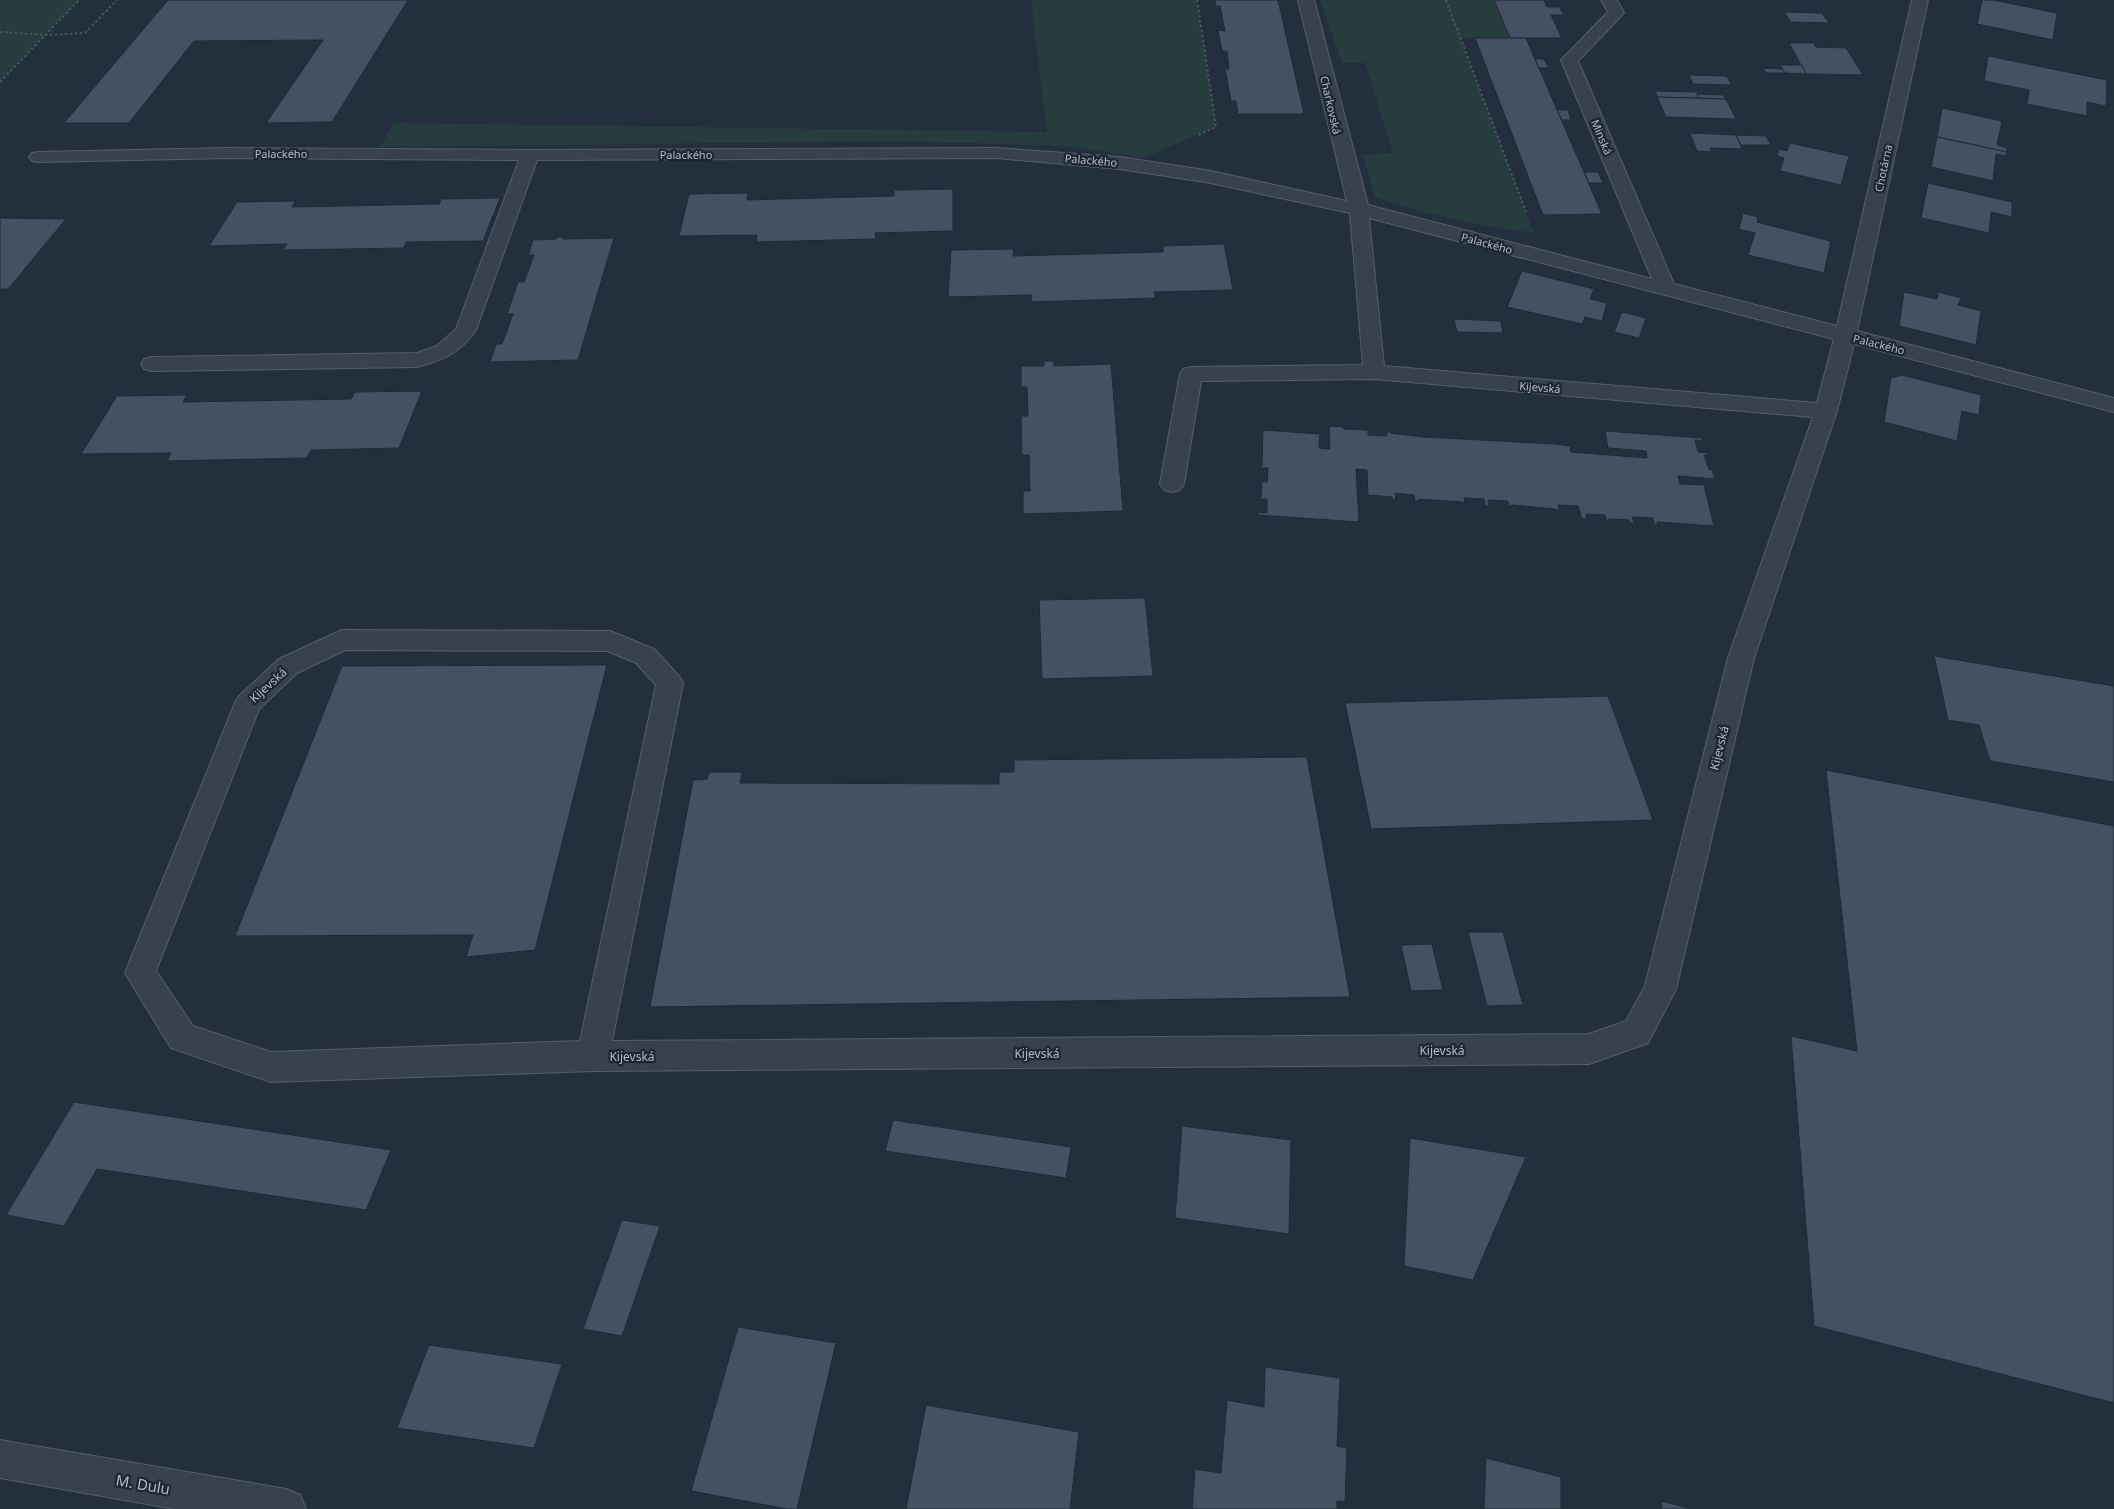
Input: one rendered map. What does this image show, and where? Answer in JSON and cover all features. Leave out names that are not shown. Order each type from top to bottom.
[{"type":"street","name":"Charkovská","points":[[1306,0],[1344,156],[1359,209]]},
{"type":"street","name":"Minská","points":[[1610,0],[1616,13],[1569,60],[1666,289]]},
{"type":"street","name":"Chotárna","points":[[1847,336],[1920,0]]},
{"type":"street","name":"Palackého","points":[[38,157],[229,153],[530,155],[996,153],[1128,164],[1211,177],[1359,209],[2114,405]]},
{"type":"street","points":[[152,364],[417,360],[431,357],[446,350],[459,341],[466,330],[530,155]]},
{"type":"street","points":[[1359,209],[1374,372]]},
{"type":"street","name":"Kijevská","points":[[593,1056],[670,683],[645,656],[610,641],[342,640],[288,666],[248,703],[140,973],[182,1037],[271,1067],[593,1056],[1589,1049],[1637,1032],[1660,989],[1741,658],[1826,411],[1847,336]]},
{"type":"street","name":"Kijevská","points":[[1172,484],[1191,374],[1374,372],[1826,411]]},
{"type":"street","name":"M. Dulu","points":[[0,1459],[286,1509]]},
{"type":"path","points":[[0,82],[79,0]]},
{"type":"path","points":[[0,32],[46,35],[85,33],[117,0]]},
{"type":"path","points":[[1128,164],[1216,127],[1197,0]]},
{"type":"path","points":[[1446,0],[1537,240],[1541,257]]},
{"type":"green space","points":[[0,0],[79,0],[0,82]]},
{"type":"green space","points":[[1031,0],[1197,0],[1216,127],[1143,158],[1067,146],[899,141],[380,147],[394,123],[1047,132]]},
{"type":"green space","points":[[1320,0],[1494,0],[1510,38],[1460,38],[1534,233],[1433,215],[1375,197],[1363,155],[1393,153],[1365,63],[1342,63]]},
{"type":"building","points":[[168,0],[408,0],[332,122],[266,123],[323,40],[194,41],[129,123],[64,123]]},
{"type":"building","points":[[1215,0],[1278,0],[1304,114],[1238,114],[1236,101],[1231,101],[1225,69],[1229,69],[1227,51],[1222,51],[1218,30],[1225,31],[1220,6],[1216,6]]},
{"type":"building","points":[[1494,0],[1544,0],[1547,7],[1559,7],[1564,15],[1551,15],[1562,38],[1510,38]]},
{"type":"building","points":[[1982,0],[1993,0],[2057,13],[2053,40],[1977,24]]},
{"type":"building","points":[[1784,12],[1822,13],[1829,23],[1791,22]]},
{"type":"building","points":[[1475,38],[1526,38],[1602,214],[1543,215]]},
{"type":"building","points":[[1789,43],[1814,43],[1816,47],[1846,48],[1863,75],[1806,74]]},
{"type":"building","points":[[1988,56],[2107,80],[2106,106],[2087,102],[2087,116],[2027,104],[2029,90],[1984,81]]},
{"type":"building","points":[[1535,59],[1544,59],[1549,68],[1539,68]]},
{"type":"building","points":[[1780,65],[1802,65],[1806,74],[1785,73]]},
{"type":"building","points":[[1763,68],[1782,69],[1785,73],[1766,73]]},
{"type":"building","points":[[1689,75],[1727,76],[1731,85],[1693,84]]},
{"type":"building","points":[[1655,91],[1697,92],[1699,98],[1657,97]]},
{"type":"building","points":[[1697,94],[1724,95],[1726,99],[1699,98]]},
{"type":"building","points":[[1657,97],[1726,99],[1736,119],[1666,117]]},
{"type":"building","points":[[1942,108],[2002,121],[1997,145],[2007,148],[2007,152],[1937,137]]},
{"type":"building","points":[[1557,110],[1568,110],[1571,120],[1562,120]]},
{"type":"building","points":[[1690,133],[1736,135],[1742,149],[1710,148],[1712,152],[1697,151]]},
{"type":"building","points":[[1736,135],[1766,136],[1771,145],[1741,145]]},
{"type":"building","points":[[1937,137],[2007,152],[2006,156],[1996,154],[1993,181],[1931,167]]},
{"type":"building","points":[[1790,143],[1849,156],[1841,185],[1780,171],[1784,158],[1777,156],[1779,149],[1787,151]]},
{"type":"building","points":[[1584,172],[1598,172],[1603,183],[1589,183]]},
{"type":"building","points":[[1928,183],[2012,202],[2012,217],[1991,212],[1989,233],[1921,218]]},
{"type":"building","points":[[953,189],[953,231],[875,233],[876,239],[756,242],[757,235],[679,236],[689,194],[748,193],[747,200],[894,196],[894,190]]},
{"type":"building","points":[[500,198],[483,241],[406,242],[404,248],[283,250],[287,244],[209,246],[237,202],[296,201],[292,207],[439,204],[441,199]]},
{"type":"building","points":[[1743,213],[1758,217],[1757,222],[1831,241],[1824,273],[1748,255],[1755,233],[1739,229]]},
{"type":"building","points":[[0,218],[66,219],[8,289],[0,289]]},
{"type":"building","points":[[557,237],[564,237],[563,239],[614,238],[578,360],[490,362],[496,344],[502,344],[513,314],[507,314],[518,282],[524,282],[534,255],[528,255],[533,240],[556,239]]},
{"type":"building","points":[[1224,244],[1233,290],[1154,292],[1156,298],[1032,302],[1031,295],[948,297],[951,250],[1014,249],[1013,256],[1163,252],[1163,246]]},
{"type":"building","points":[[1522,271],[1594,289],[1590,299],[1607,303],[1602,321],[1585,317],[1582,324],[1507,307]]},
{"type":"building","points":[[1904,292],[1937,299],[1938,292],[1961,298],[1958,305],[1981,311],[1976,345],[1899,326]]},
{"type":"building","points":[[1622,312],[1646,318],[1639,338],[1614,332]]},
{"type":"building","points":[[1454,319],[1501,321],[1503,333],[1457,332]]},
{"type":"building","points":[[1044,361],[1054,361],[1054,366],[1111,364],[1123,511],[1023,514],[1023,491],[1030,491],[1029,455],[1022,455],[1021,416],[1028,416],[1027,387],[1021,387],[1021,366],[1044,366]]},
{"type":"building","points":[[1902,375],[1981,395],[1979,415],[1962,411],[1957,441],[1884,422],[1891,378]]},
{"type":"building","points":[[422,391],[399,448],[311,450],[307,458],[167,461],[171,453],[81,454],[117,396],[187,395],[183,402],[351,399],[355,392]]},
{"type":"building","points":[[1329,426],[1368,430],[1368,435],[1387,436],[1387,431],[1390,431],[1390,433],[1424,437],[1555,444],[1570,446],[1571,452],[1647,458],[1646,451],[1608,448],[1605,431],[1702,438],[1703,441],[1695,440],[1698,452],[1708,453],[1708,455],[1704,455],[1715,479],[1678,476],[1680,484],[1704,485],[1714,526],[1657,522],[1658,525],[1654,524],[1653,518],[1632,517],[1634,523],[1630,523],[1629,520],[1609,519],[1607,521],[1605,515],[1586,514],[1586,519],[1582,519],[1578,506],[1558,505],[1560,511],[1512,505],[1509,507],[1508,501],[1488,500],[1489,506],[1485,505],[1484,499],[1464,498],[1465,504],[1462,502],[1419,499],[1419,501],[1415,501],[1414,495],[1395,493],[1396,500],[1392,499],[1392,497],[1368,495],[1367,470],[1356,469],[1359,522],[1258,515],[1258,512],[1267,513],[1267,499],[1259,499],[1261,497],[1262,483],[1259,481],[1267,482],[1268,468],[1259,468],[1259,466],[1262,466],[1263,430],[1320,434],[1319,448],[1330,449]]},
{"type":"building","points":[[1145,598],[1153,676],[1042,679],[1039,600]]},
{"type":"building","points":[[1934,656],[2114,686],[2114,782],[1990,761],[1979,725],[1948,720]]},
{"type":"building","points":[[607,665],[535,950],[466,957],[473,935],[235,936],[342,666]]},
{"type":"building","points":[[1608,696],[1653,820],[1371,829],[1345,703]]},
{"type":"building","points":[[1307,757],[1350,997],[650,1007],[693,780],[707,779],[709,772],[742,772],[740,783],[999,784],[999,772],[1014,772],[1014,760]]},
{"type":"building","points":[[1826,770],[2114,826],[2114,1403],[1814,1326],[1791,1036],[1857,1051]]},
{"type":"building","points":[[1468,932],[1503,932],[1523,1005],[1487,1006]]},
{"type":"building","points":[[1432,944],[1443,990],[1411,991],[1401,945]]},
{"type":"building","points":[[74,1102],[391,1150],[366,1210],[97,1169],[64,1226],[6,1215]]},
{"type":"building","points":[[893,1120],[1071,1147],[1066,1178],[885,1151]]},
{"type":"building","points":[[1182,1126],[1291,1140],[1289,1234],[1175,1218]]},
{"type":"building","points":[[1410,1138],[1526,1157],[1473,1280],[1404,1266]]},
{"type":"building","points":[[622,1220],[660,1226],[622,1336],[583,1329]]},
{"type":"building","points":[[738,1327],[836,1343],[797,1509],[787,1509],[691,1491]]},
{"type":"building","points":[[429,1345],[562,1364],[534,1448],[397,1428]]},
{"type":"building","points":[[1265,1367],[1340,1378],[1337,1446],[1347,1448],[1345,1502],[1337,1501],[1337,1509],[1192,1509],[1195,1469],[1221,1473],[1227,1400],[1264,1407]]},
{"type":"building","points":[[926,1405],[1079,1432],[1070,1509],[906,1509]]},
{"type":"building","points":[[1486,1458],[1561,1477],[1561,1509],[1484,1509]]},
{"type":"building","points":[[1661,1501],[1692,1509],[1662,1509]]}]
